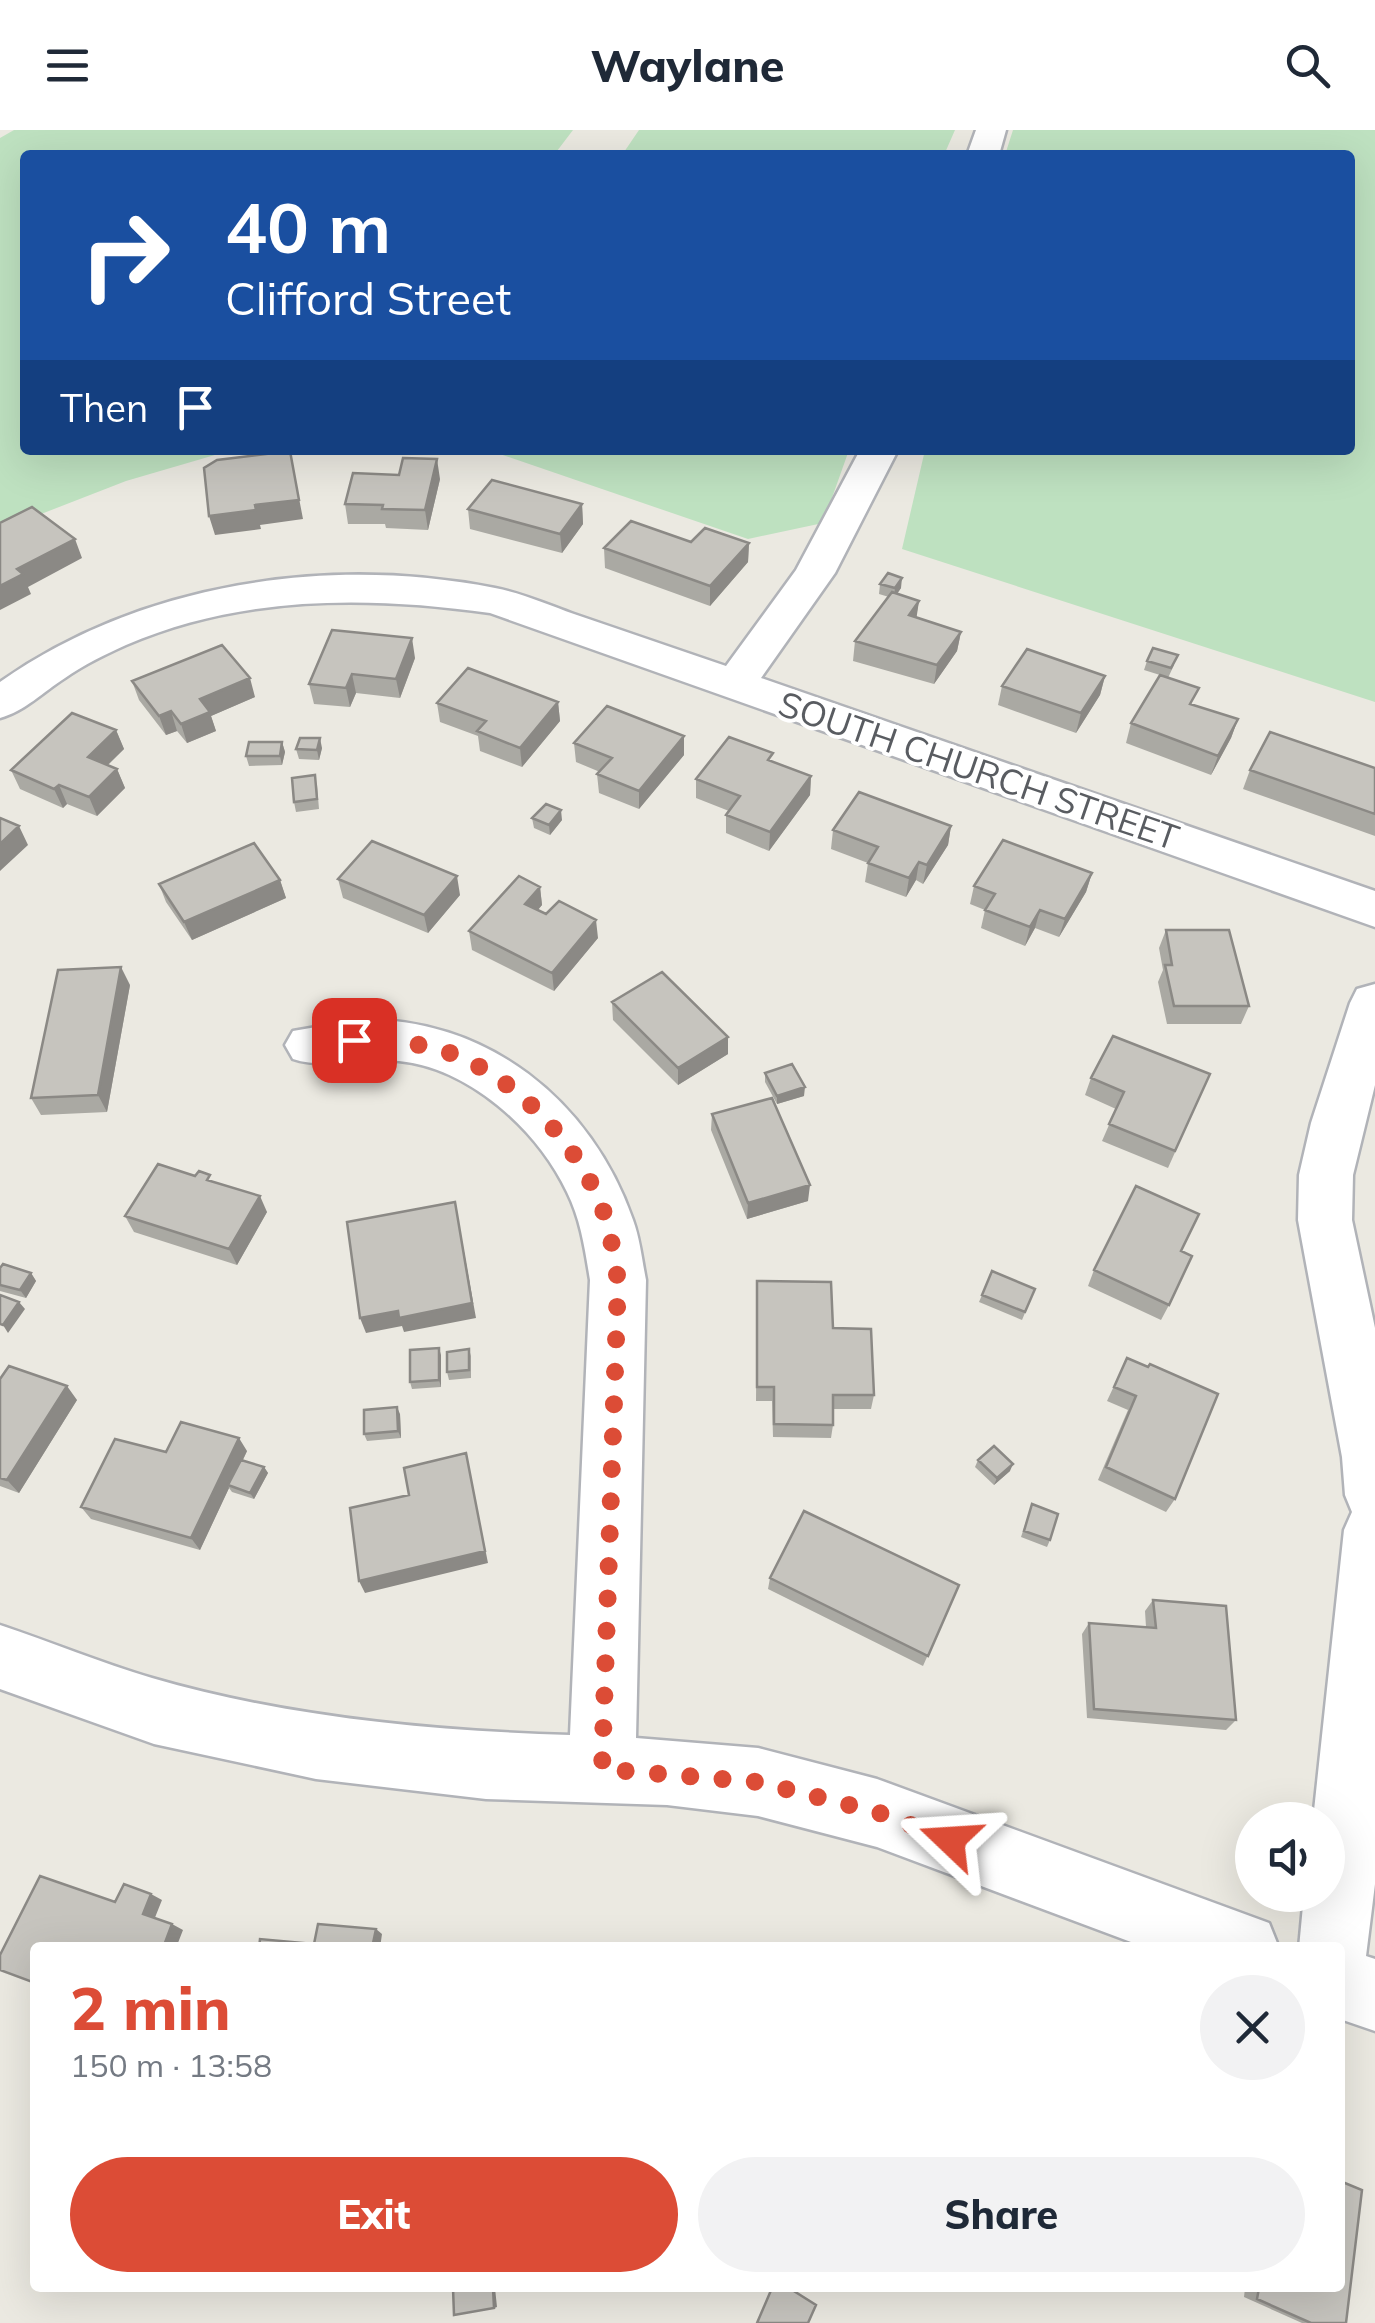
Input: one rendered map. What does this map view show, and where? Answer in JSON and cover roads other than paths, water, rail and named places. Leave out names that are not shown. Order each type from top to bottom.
[{"type":"street","name":"SOUTH CHURCH STREET","points":[[876,455],[828,551],[735,684],[1375,909]]},
{"type":"street","points":[[0,703],[70,658],[131,630],[196,608],[315,587],[381,586],[496,601],[735,684]]},
{"type":"street","points":[[1375,1003],[1337,1122],[1326,1175],[1326,1220],[1372,1458],[1375,1495]]},
{"type":"street","points":[[311,1045],[354,1040],[405,1042],[458,1056],[500,1078],[550,1124],[585,1172],[606,1219],[618,1280],[602,1769]]},
{"type":"street","points":[[1335,1942],[1375,1530]]},
{"type":"street","points":[[0,1657],[154,1710],[316,1746],[486,1766],[602,1769],[758,1782],[877,1812],[1228,1942]]},
{"type":"street","points":[[1345,1984],[1375,1995]]}]
